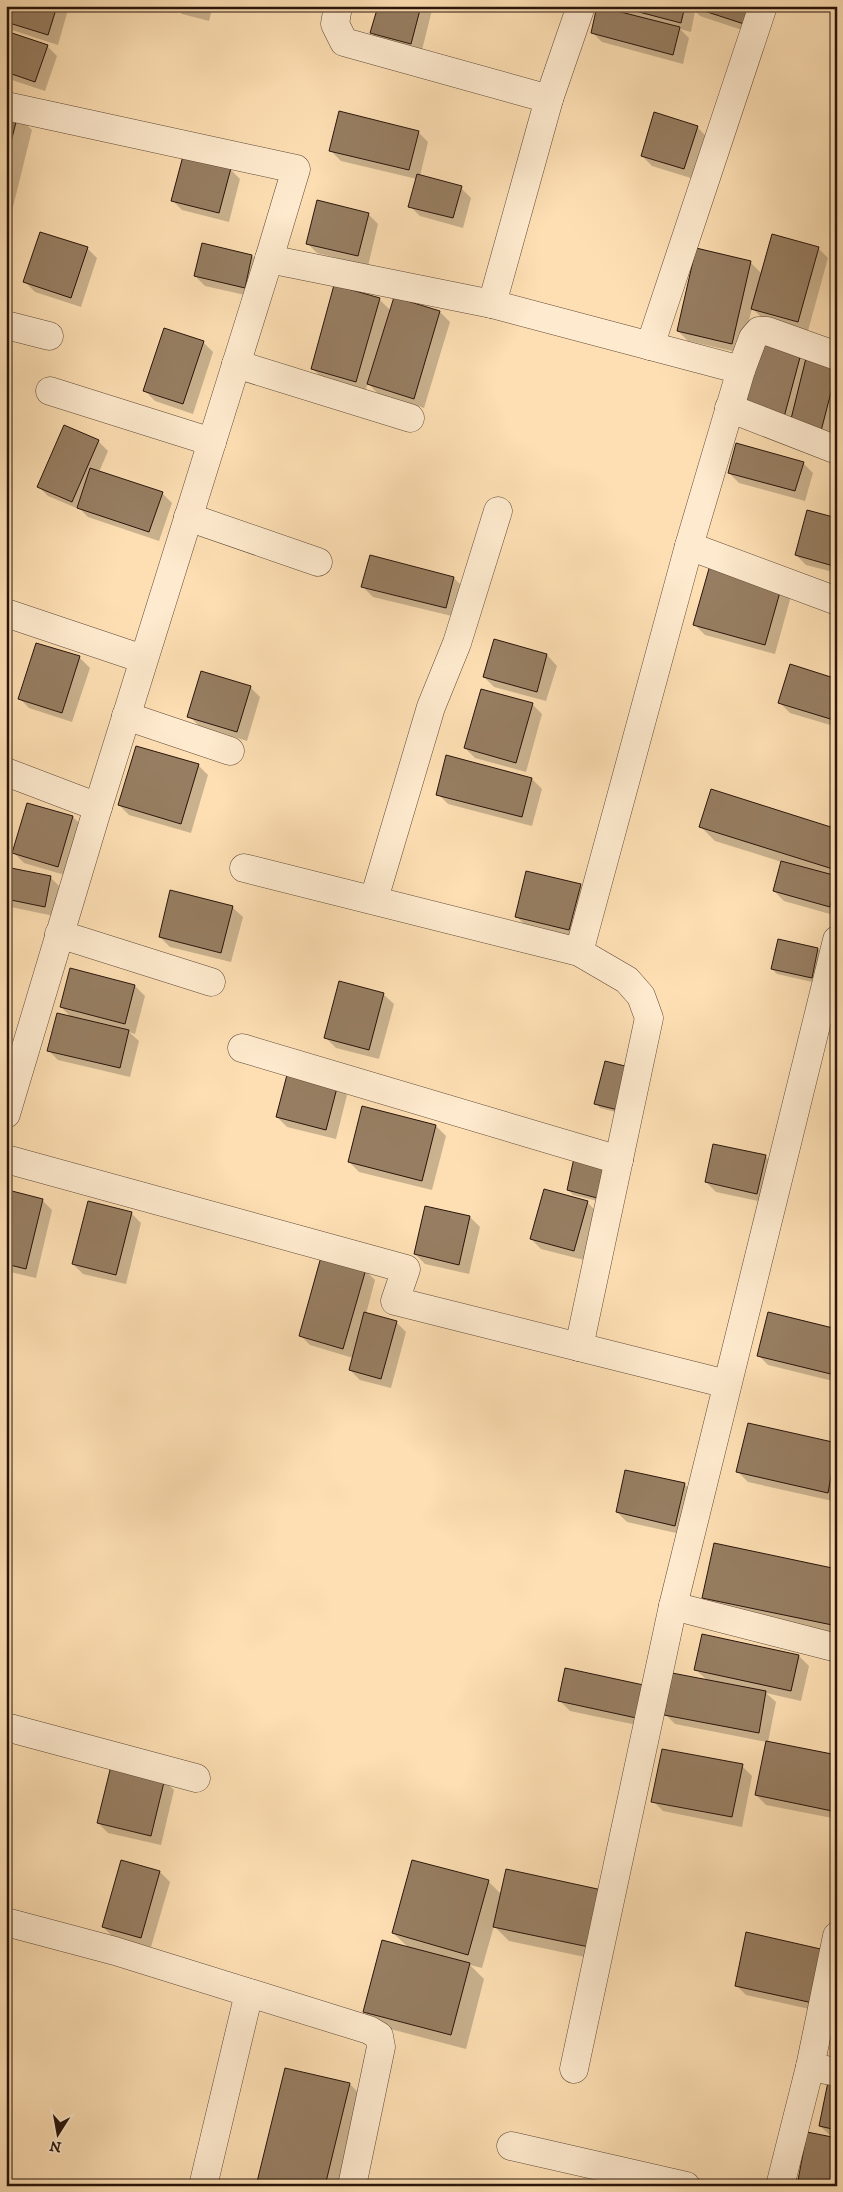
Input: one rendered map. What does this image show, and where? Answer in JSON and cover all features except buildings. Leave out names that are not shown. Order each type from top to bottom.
[{"type":"street","points":[[338,6],[335,24],[344,42],[549,99]]},
{"type":"street","points":[[492,304],[549,99],[581,6]]},
{"type":"street","points":[[650,346],[762,9]]},
{"type":"street","points":[[6,106],[296,169],[59,934],[6,1114]]},
{"type":"street","points":[[269,259],[492,304],[741,370]]},
{"type":"street","points":[[6,325],[48,336]]},
{"type":"street","points":[[579,952],[689,546],[729,408],[753,338],[759,331],[767,330],[837,356]]},
{"type":"street","points":[[236,364],[410,418]]},
{"type":"street","points":[[50,391],[212,442]]},
{"type":"street","points":[[729,408],[837,450]]},
{"type":"street","points":[[374,899],[431,707],[457,643],[498,511]]},
{"type":"street","points":[[188,517],[318,562]]},
{"type":"street","points":[[689,546],[837,602]]},
{"type":"street","points":[[6,613],[144,659]]},
{"type":"street","points":[[126,716],[230,751]]},
{"type":"street","points":[[6,772],[98,807]]},
{"type":"street","points":[[244,868],[374,899],[579,952],[627,980],[641,996],[649,1018],[579,1347]]},
{"type":"street","points":[[59,934],[212,982]]},
{"type":"street","points":[[574,2069],[673,1606],[836,943]]},
{"type":"street","points":[[242,1048],[619,1160]]},
{"type":"street","points":[[6,1159],[406,1269],[395,1301],[727,1384]]},
{"type":"street","points":[[673,1606],[837,1648]]},
{"type":"street","points":[[6,1727],[196,1778]]},
{"type":"street","points":[[6,1922],[115,1951],[369,2030],[379,2036],[381,2047],[352,2186]]},
{"type":"street","points":[[780,2186],[810,2067],[837,1936]]},
{"type":"street","points":[[203,2186],[249,1993]]},
{"type":"street","points":[[810,2067],[837,2072]]},
{"type":"street","points":[[511,2146],[686,2186]]}]
